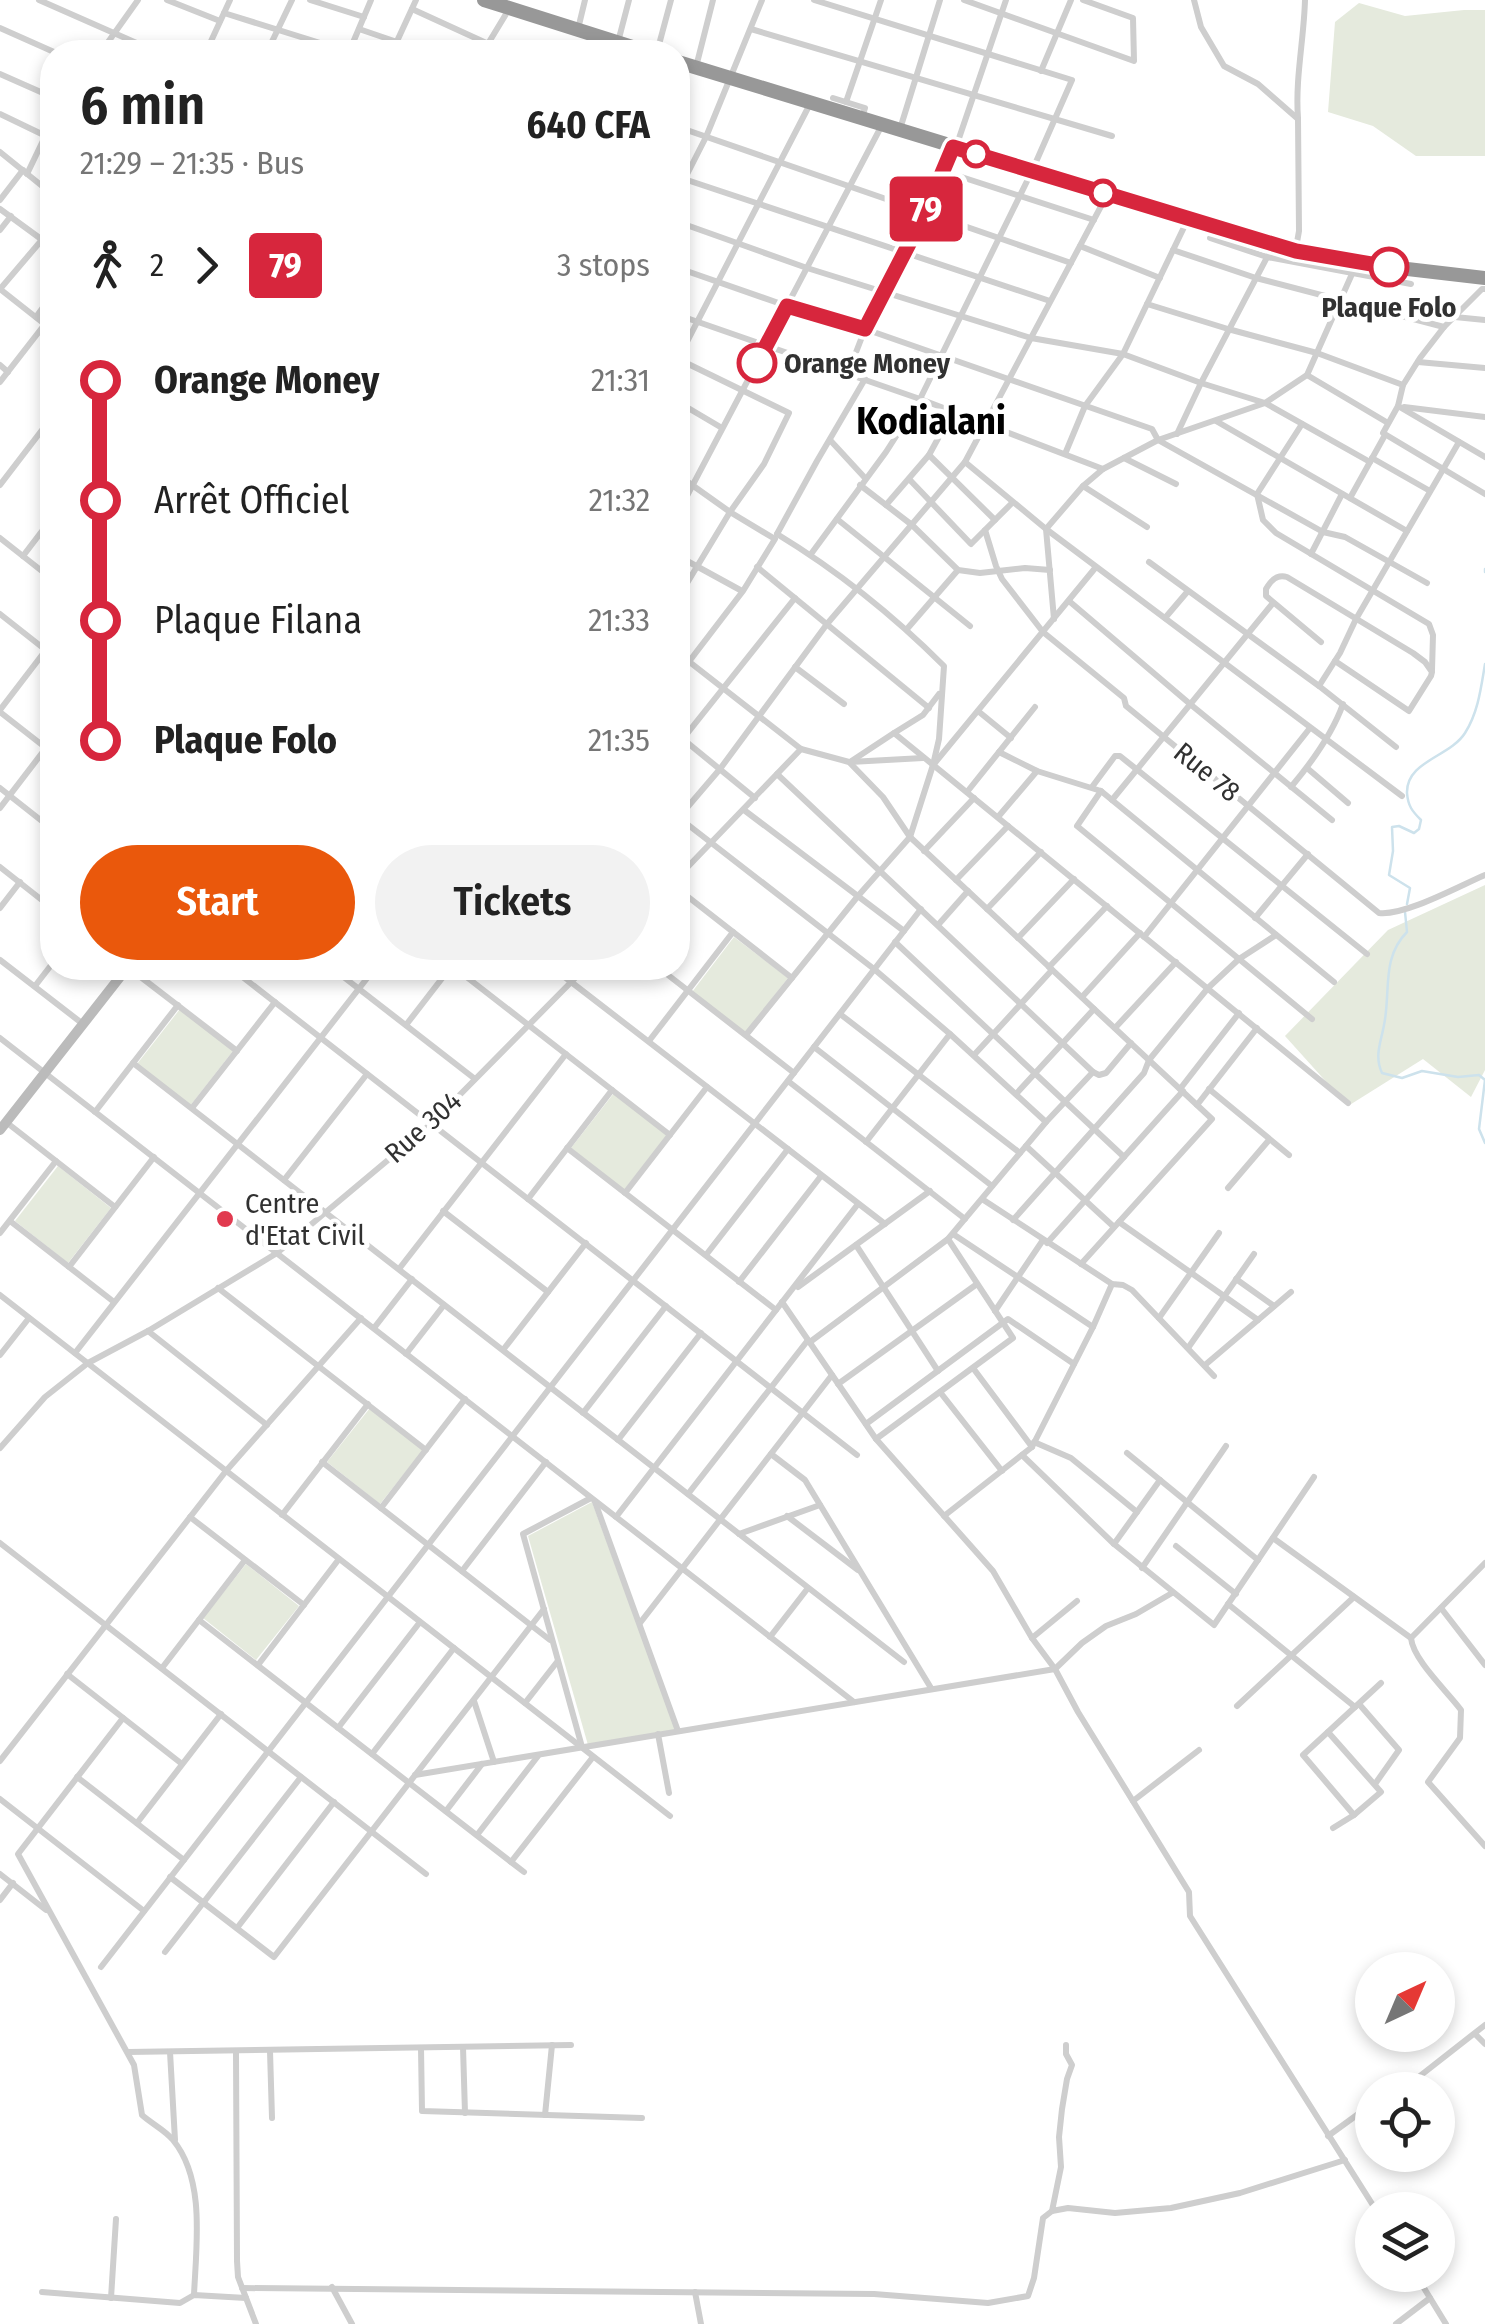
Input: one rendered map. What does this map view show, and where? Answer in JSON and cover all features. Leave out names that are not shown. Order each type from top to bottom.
[{"type":"highway","points":[[486,0],[517,6],[608,40]]},
{"type":"highway","points":[[690,65],[1107,194],[1270,251],[1296,251],[1354,268],[1485,278]]},
{"type":"street","points":[[39,0],[130,40]]},
{"type":"street","points":[[111,40],[138,0]]},
{"type":"street","points":[[167,0],[310,40]]},
{"type":"street","points":[[211,40],[230,0]]},
{"type":"street","points":[[273,40],[292,0]]},
{"type":"street","points":[[310,0],[364,17]]},
{"type":"street","points":[[354,40],[371,0]]},
{"type":"street","points":[[577,30],[586,0]]},
{"type":"street","points":[[619,40],[629,0]]},
{"type":"street","points":[[660,40],[670,0]]},
{"type":"street","points":[[696,67],[713,0]]},
{"type":"street","points":[[690,164],[706,138],[762,0]]},
{"type":"street","points":[[810,554],[886,452],[920,398],[1032,171],[1072,80],[814,0]]},
{"type":"street","points":[[846,102],[881,0]]},
{"type":"street","points":[[900,130],[940,0]]},
{"type":"street","points":[[964,0],[1134,61],[1133,18],[1083,0]]},
{"type":"street","points":[[848,374],[865,329],[954,147],[1006,0]]},
{"type":"street","points":[[1041,71],[1071,0]]},
{"type":"street","points":[[1194,0],[1201,27],[1224,66],[1258,84],[1298,119]]},
{"type":"street","points":[[1296,251],[1296,104],[1305,0]]},
{"type":"street","points":[[398,40],[414,4],[481,40]]},
{"type":"street","points":[[491,40],[517,6]]},
{"type":"street","points":[[0,28],[40,46]]},
{"type":"street","points":[[359,29],[391,40]]},
{"type":"street","points":[[751,29],[1112,136]]},
{"type":"street","points":[[592,40],[594,36]]},
{"type":"street","points":[[0,74],[40,92]]},
{"type":"street","points":[[833,98],[865,108],[862,118]]},
{"type":"street","points":[[690,336],[811,102]]},
{"type":"street","points":[[0,114],[40,133]]},
{"type":"street","points":[[690,490],[882,125]]},
{"type":"street","points":[[690,132],[1071,263]]},
{"type":"street","points":[[0,200],[40,150]]},
{"type":"street","points":[[0,152],[40,184]]},
{"type":"street","points":[[942,171],[1094,220]]},
{"type":"street","points":[[690,181],[1050,302]]},
{"type":"street","points":[[690,803],[720,769],[827,624],[965,462],[1107,194]]},
{"type":"street","points":[[0,209],[40,238]]},
{"type":"street","points":[[0,230],[10,216]]},
{"type":"street","points":[[1066,454],[1085,406],[1123,354],[1188,220]]},
{"type":"street","points":[[690,226],[960,317],[1031,338],[1123,354],[1264,404],[1430,491]]},
{"type":"street","points":[[1210,238],[1411,284]]},
{"type":"street","points":[[40,242],[0,289],[40,320]]},
{"type":"street","points":[[1080,246],[1160,278]]},
{"type":"street","points":[[1173,250],[1256,278],[1444,327]]},
{"type":"street","points":[[1177,434],[1270,251]]},
{"type":"street","points":[[1054,619],[1046,529],[1103,469],[1158,440],[1264,404],[1307,376],[1354,268]]},
{"type":"street","points":[[690,272],[1152,429],[1158,440],[1323,532],[1345,537],[1428,583]]},
{"type":"street","points":[[1485,289],[1444,327],[1418,362],[1382,433],[1485,494]]},
{"type":"street","points":[[1148,304],[1317,353],[1403,385]]},
{"type":"street","points":[[36,317],[40,312]]},
{"type":"street","points":[[1454,317],[1485,320]]},
{"type":"street","points":[[690,319],[920,398],[1103,469]]},
{"type":"street","points":[[0,382],[40,330]]},
{"type":"street","points":[[1418,362],[1485,368]]},
{"type":"street","points":[[0,365],[8,372]]},
{"type":"street","points":[[690,366],[789,413],[764,464],[690,578]]},
{"type":"street","points":[[1307,376],[1388,423]]},
{"type":"street","points":[[690,661],[776,537],[865,380]]},
{"type":"street","points":[[1398,406],[1485,416]]},
{"type":"street","points":[[1398,406],[1485,457]]},
{"type":"street","points":[[690,409],[722,428]]},
{"type":"street","points":[[886,506],[929,455],[953,411]]},
{"type":"street","points":[[1215,421],[1407,531]]},
{"type":"street","points":[[1302,424],[1257,494],[1267,525],[1430,624],[1433,635],[1432,672],[1409,711],[1335,661]]},
{"type":"street","points":[[0,485],[40,433]]},
{"type":"street","points":[[1311,554],[1385,434]]},
{"type":"street","points":[[830,440],[886,506],[912,525],[958,570],[1050,570]]},
{"type":"street","points":[[1319,686],[1459,442]]},
{"type":"street","points":[[929,455],[995,520]]},
{"type":"street","points":[[1124,458],[1176,484]]},
{"type":"street","points":[[0,462],[11,470]]},
{"type":"street","points":[[965,462],[1096,568],[1402,796]]},
{"type":"street","points":[[909,478],[971,544],[1013,502]]},
{"type":"street","points":[[692,486],[730,512],[810,554],[906,628],[944,666],[939,739],[910,838],[746,1035]]},
{"type":"street","points":[[1083,486],[1147,527]]},
{"type":"street","points":[[837,519],[970,626]]},
{"type":"street","name":"Rue 78","points":[[985,530],[998,571],[1043,632],[1124,698],[1126,706],[1379,914],[1406,909],[1485,876]]},
{"type":"street","points":[[23,556],[40,534]]},
{"type":"street","points":[[0,538],[40,569]]},
{"type":"street","points":[[690,562],[742,591]]},
{"type":"street","points":[[1149,562],[1396,747]]},
{"type":"street","points":[[757,567],[929,708]]},
{"type":"street","points":[[933,765],[1096,568]]},
{"type":"street","points":[[906,628],[958,570]]},
{"type":"street","points":[[1321,642],[1266,596],[1266,589],[1281,576],[1413,652],[1432,672]]},
{"type":"street","points":[[1165,618],[1188,590]]},
{"type":"street","points":[[690,727],[795,598]]},
{"type":"street","points":[[1069,600],[1332,820]]},
{"type":"street","points":[[1112,800],[1272,603]]},
{"type":"street","points":[[0,614],[40,646]]},
{"type":"street","points":[[690,663],[801,749],[849,762],[925,758]]},
{"type":"street","points":[[40,664],[0,711],[40,743]]},
{"type":"street","points":[[795,667],[844,704]]},
{"type":"street","points":[[849,762],[923,715],[942,688]]},
{"type":"street","points":[[1292,786],[1326,739],[1343,704]]},
{"type":"street","points":[[967,792],[1035,707]]},
{"type":"street","points":[[978,711],[1010,738]]},
{"type":"street","points":[[1082,997],[1171,903],[1310,728]]},
{"type":"street","points":[[894,733],[1348,1103]]},
{"type":"street","points":[[690,748],[756,798]]},
{"type":"street","points":[[690,865],[801,749]]},
{"type":"street","points":[[999,752],[1037,771],[1096,789],[1334,982]]},
{"type":"street","points":[[0,808],[40,756]]},
{"type":"street","points":[[1312,1019],[1077,826],[1115,756],[1138,769],[1367,954]]},
{"type":"street","points":[[849,762],[884,797],[910,838],[1212,1118],[1081,1264]]},
{"type":"street","points":[[1307,768],[1348,803]]},
{"type":"street","points":[[998,818],[1037,771]]},
{"type":"street","points":[[778,774],[1093,1072],[1106,1074],[1131,1043]]},
{"type":"street","points":[[0,788],[40,819]]},
{"type":"street","points":[[924,851],[974,798]]},
{"type":"street","points":[[744,810],[904,931]]},
{"type":"street","points":[[690,826],[874,969],[1046,1122]]},
{"type":"street","points":[[956,880],[1008,826]]},
{"type":"street","points":[[987,909],[1040,852]]},
{"type":"street","points":[[1256,918],[1308,854]]},
{"type":"street","points":[[0,867],[40,898]]},
{"type":"street","points":[[1018,938],[1074,879]]},
{"type":"street","points":[[0,908],[20,882]]},
{"type":"street","points":[[938,925],[968,892]]},
{"type":"street","points":[[690,898],[792,978]]},
{"type":"street","points":[[974,1056],[1107,906]]},
{"type":"street","points":[[101,1967],[921,909]]},
{"type":"street","points":[[649,1042],[733,932]]},
{"type":"street","points":[[1013,1220],[1144,1073],[1149,1060],[1208,988],[1239,958],[1276,935]]},
{"type":"street","points":[[896,942],[1124,1158]]},
{"type":"street","points":[[0,960],[83,1024]]},
{"type":"street","points":[[1115,1028],[1176,962]]},
{"type":"street","points":[[35,987],[40,980]]},
{"type":"street","points":[[115,1207],[3,1126],[118,980]]},
{"type":"street","points":[[144,980],[237,1051]]},
{"type":"street","points":[[247,980],[857,1454]]},
{"type":"street","points":[[348,980],[475,1079]]},
{"type":"street","points":[[75,1353],[365,980]]},
{"type":"street","points":[[406,1024],[442,980]]},
{"type":"street","points":[[468,980],[670,1135]]},
{"type":"street","points":[[569,980],[884,1224]]},
{"type":"street","points":[[675,980],[794,1073]]},
{"type":"street","name":"Rue 304","points":[[0,1448],[45,1397],[88,1363],[277,1253],[432,1124],[572,982]]},
{"type":"street","points":[[192,1108],[275,1002]]},
{"type":"street","points":[[95,1112],[178,1005]]},
{"type":"street","points":[[1016,1094],[1094,1009]]},
{"type":"street","points":[[840,1014],[1020,1153]]},
{"type":"street","points":[[995,1311],[1045,1241],[1124,1158],[1239,1014]]},
{"type":"street","points":[[1197,1104],[1257,1028]]},
{"type":"street","points":[[866,1142],[950,1034]]},
{"type":"street","points":[[0,1038],[854,1702]]},
{"type":"street","points":[[814,1047],[992,1186]]},
{"type":"street","points":[[398,1269],[566,1054]]},
{"type":"street","points":[[133,1062],[904,1662]]},
{"type":"street","points":[[688,1494],[809,1341],[950,1237],[1093,1072]]},
{"type":"street","points":[[284,1180],[367,1074]]},
{"type":"street","points":[[788,1080],[966,1218]]},
{"type":"street","points":[[625,1193],[707,1087]]},
{"type":"street","points":[[1209,1089],[1289,1156]]},
{"type":"street","points":[[528,1198],[612,1090]]},
{"type":"street","points":[[1228,1188],[1270,1140]]},
{"type":"street","points":[[1026,1146],[1117,1225],[1258,1320]]},
{"type":"street","points":[[567,1148],[776,1310]]},
{"type":"street","points":[[705,1255],[788,1149]]},
{"type":"street","points":[[69,1267],[154,1158]]},
{"type":"street","points":[[0,1234],[56,1161]]},
{"type":"street","points":[[739,1282],[822,1176]]},
{"type":"street","points":[[785,1298],[930,1190]]},
{"type":"street","points":[[982,1199],[1112,1284],[1132,1290],[1214,1376]]},
{"type":"street","points":[[616,1516],[858,1204]]},
{"type":"street","points":[[444,1211],[548,1292]]},
{"type":"street","points":[[10,1221],[114,1302]]},
{"type":"street","points":[[1159,1318],[1219,1233]]},
{"type":"street","points":[[950,1237],[1093,1327]]},
{"type":"street","points":[[876,1439],[1013,1338],[950,1237]]},
{"type":"street","points":[[503,1350],[586,1244]]},
{"type":"street","points":[[856,1245],[938,1371]]},
{"type":"street","points":[[1188,1348],[1254,1254]]},
{"type":"street","points":[[1236,1278],[1274,1306]]},
{"type":"street","points":[[374,1328],[412,1279]]},
{"type":"street","points":[[838,1384],[977,1284]]},
{"type":"street","points":[[944,1516],[1033,1445],[1112,1284]]},
{"type":"street","points":[[218,1288],[426,1450]]},
{"type":"street","points":[[1204,1366],[1291,1292]]},
{"type":"street","points":[[0,1295],[670,1816]]},
{"type":"street","points":[[785,1298],[809,1341],[876,1439],[993,1571],[1190,1892],[1190,1916],[1364,2192]]},
{"type":"street","points":[[406,1354],[444,1305]]},
{"type":"street","points":[[584,1413],[666,1306]]},
{"type":"street","points":[[0,1355],[29,1318]]},
{"type":"street","points":[[0,1761],[226,1470],[360,1318]]},
{"type":"street","points":[[866,1424],[1008,1320],[1074,1364]]},
{"type":"street","points":[[148,1331],[267,1425]]},
{"type":"street","points":[[618,1440],[701,1333]]},
{"type":"street","points":[[972,1368],[1033,1445],[1070,1458],[1137,1512]]},
{"type":"street","points":[[640,1623],[832,1375]]},
{"type":"street","points":[[940,1392],[1002,1471]]},
{"type":"street","points":[[381,1508],[465,1399]]},
{"type":"street","points":[[282,1514],[368,1404]]},
{"type":"street","points":[[1142,1568],[1226,1446]]},
{"type":"street","points":[[1127,1453],[1258,1560]]},
{"type":"street","points":[[772,1454],[805,1480],[931,1688]]},
{"type":"street","points":[[1022,1455],[1114,1544],[1214,1625],[1314,1477]]},
{"type":"street","points":[[322,1462],[552,1641]]},
{"type":"street","points":[[462,1571],[546,1462]]},
{"type":"street","points":[[1114,1544],[1160,1480]]},
{"type":"street","points":[[582,1748],[523,1534],[593,1499]]},
{"type":"street","points":[[593,1499],[678,1731]]},
{"type":"street","points":[[739,1534],[820,1504]]},
{"type":"street","points":[[787,1516],[861,1572]]},
{"type":"street","points":[[190,1517],[304,1605]]},
{"type":"street","points":[[1273,1538],[1412,1638]]},
{"type":"street","points":[[0,1542],[426,1874]]},
{"type":"street","points":[[1176,1546],[1236,1594]]},
{"type":"street","points":[[258,1665],[340,1559]]},
{"type":"street","points":[[162,1668],[246,1560]]},
{"type":"street","points":[[1485,1564],[1416,1632],[1411,1645],[1463,1714],[1459,1741],[1428,1782],[1485,1846]]},
{"type":"street","points":[[770,1637],[808,1588]]},
{"type":"street","points":[[415,1775],[1055,1669],[1106,1626],[1172,1593]]},
{"type":"street","points":[[1237,1706],[1354,1597]]},
{"type":"street","points":[[1032,1638],[1077,1601]]},
{"type":"street","points":[[1228,1604],[1357,1705],[1399,1750],[1374,1784]]},
{"type":"street","points":[[1441,1608],[1485,1664]]},
{"type":"street","points":[[170,1877],[274,1957],[544,1609]]},
{"type":"street","points":[[199,1620],[524,1872]]},
{"type":"street","points":[[338,1728],[420,1622]]},
{"type":"street","points":[[372,1754],[454,1648]]},
{"type":"street","points":[[525,1703],[558,1661]]},
{"type":"street","points":[[67,1674],[182,1764]]},
{"type":"street","points":[[1354,1816],[1303,1755],[1381,1683]]},
{"type":"street","points":[[474,1700],[494,1762]]},
{"type":"street","points":[[137,1823],[221,1714]]},
{"type":"street","points":[[123,1718],[18,1854],[128,2052],[142,2116],[174,2141]]},
{"type":"street","points":[[1328,1732],[1381,1792],[1334,1828]]},
{"type":"street","points":[[658,1734],[669,1792]]},
{"type":"street","points":[[1133,1801],[1199,1750]]},
{"type":"street","points":[[477,1835],[539,1755]]},
{"type":"street","points":[[511,1862],[593,1756]]},
{"type":"street","points":[[446,1811],[483,1764]]},
{"type":"street","points":[[78,1777],[184,1860]]},
{"type":"street","points":[[165,1952],[301,1777]]},
{"type":"street","points":[[0,1798],[144,1911]]},
{"type":"street","points":[[236,1928],[334,1802]]},
{"type":"street","points":[[0,1874],[52,1914]]},
{"type":"street","points":[[0,1900],[13,1884]]},
{"type":"street","points":[[1425,2072],[1485,2025]]},
{"type":"street","points":[[1475,2034],[1485,2044]]},
{"type":"street","points":[[128,2052],[571,2045]]},
{"type":"street","points":[[1052,2211],[1061,2167],[1062,2109],[1072,2065],[1066,2045]]},
{"type":"street","points":[[545,2115],[552,2046]]},
{"type":"street","points":[[463,2047],[465,2113]]},
{"type":"street","points":[[421,2048],[422,2112],[642,2118]]},
{"type":"street","points":[[270,2051],[272,2118]]},
{"type":"street","points":[[170,2052],[174,2141],[198,2208],[194,2295]]},
{"type":"street","points":[[236,2052],[238,2277],[256,2324]]},
{"type":"street","points":[[1328,2136],[1355,2116]]},
{"type":"street","points":[[242,2288],[874,2294],[1006,2301],[1028,2296],[1043,2218],[1052,2211],[1068,2208],[1115,2213],[1171,2208],[1240,2193],[1344,2160]]},
{"type":"street","points":[[111,2298],[116,2218]]},
{"type":"street","points":[[332,2287],[352,2324]]},
{"type":"street","points":[[42,2292],[180,2303],[194,2295],[246,2298]]},
{"type":"street","points":[[695,2292],[701,2324]]},
{"type":"street","points":[[1426,2292],[1446,2324]]},
{"type":"street","points":[[1396,2324],[1430,2298]]},
{"type":"shaded area","points":[[1359,3],[1405,16],[1485,10],[1485,156],[1416,156],[1373,126],[1328,112],[1335,22]]},
{"type":"shaded area","points":[[1485,885],[1485,1070],[1471,1097],[1423,1059],[1348,1106],[1285,1036],[1388,930]]},
{"type":"shaded area","points":[[734,937],[788,978],[745,1033],[692,992]]},
{"type":"shaded area","points":[[180,1009],[233,1051],[190,1106],[137,1064]]},
{"type":"shaded area","points":[[614,1093],[667,1135],[624,1190],[571,1148]]},
{"type":"shaded area","points":[[58,1166],[111,1208],[68,1263],[15,1221]]},
{"type":"shaded area","points":[[370,1408],[423,1450],[380,1504],[327,1462]]},
{"type":"shaded area","points":[[592,1502],[676,1730],[588,1745],[528,1536]]},
{"type":"shaded area","points":[[246,1564],[299,1606],[256,1660],[203,1618]]},
{"type":"waterway","points":[[1407,904],[1410,888],[1389,875],[1392,827],[1414,833],[1419,829],[1421,820],[1408,801],[1409,782],[1421,766],[1465,733],[1476,709],[1485,664]]},
{"type":"waterway","points":[[1405,912],[1407,932],[1390,964],[1379,1049],[1382,1073],[1402,1078],[1422,1071],[1458,1077],[1479,1075],[1485,1080],[1479,1129],[1485,1143]]},
{"type":"bus line","name":"79","points":[[757,363],[787,306],[865,329],[926,211],[953,147],[1296,251],[1389,267]]},
{"type":"place","name":"Plaque Folo","points":[[1389,267]]},
{"type":"place","name":"Orange Money","points":[[757,363]]},
{"type":"place","name":"Centre d'Etat Civil","points":[[225,1219]]},
{"type":"district","name":"Kodialani","points":[[931,421]]}]
